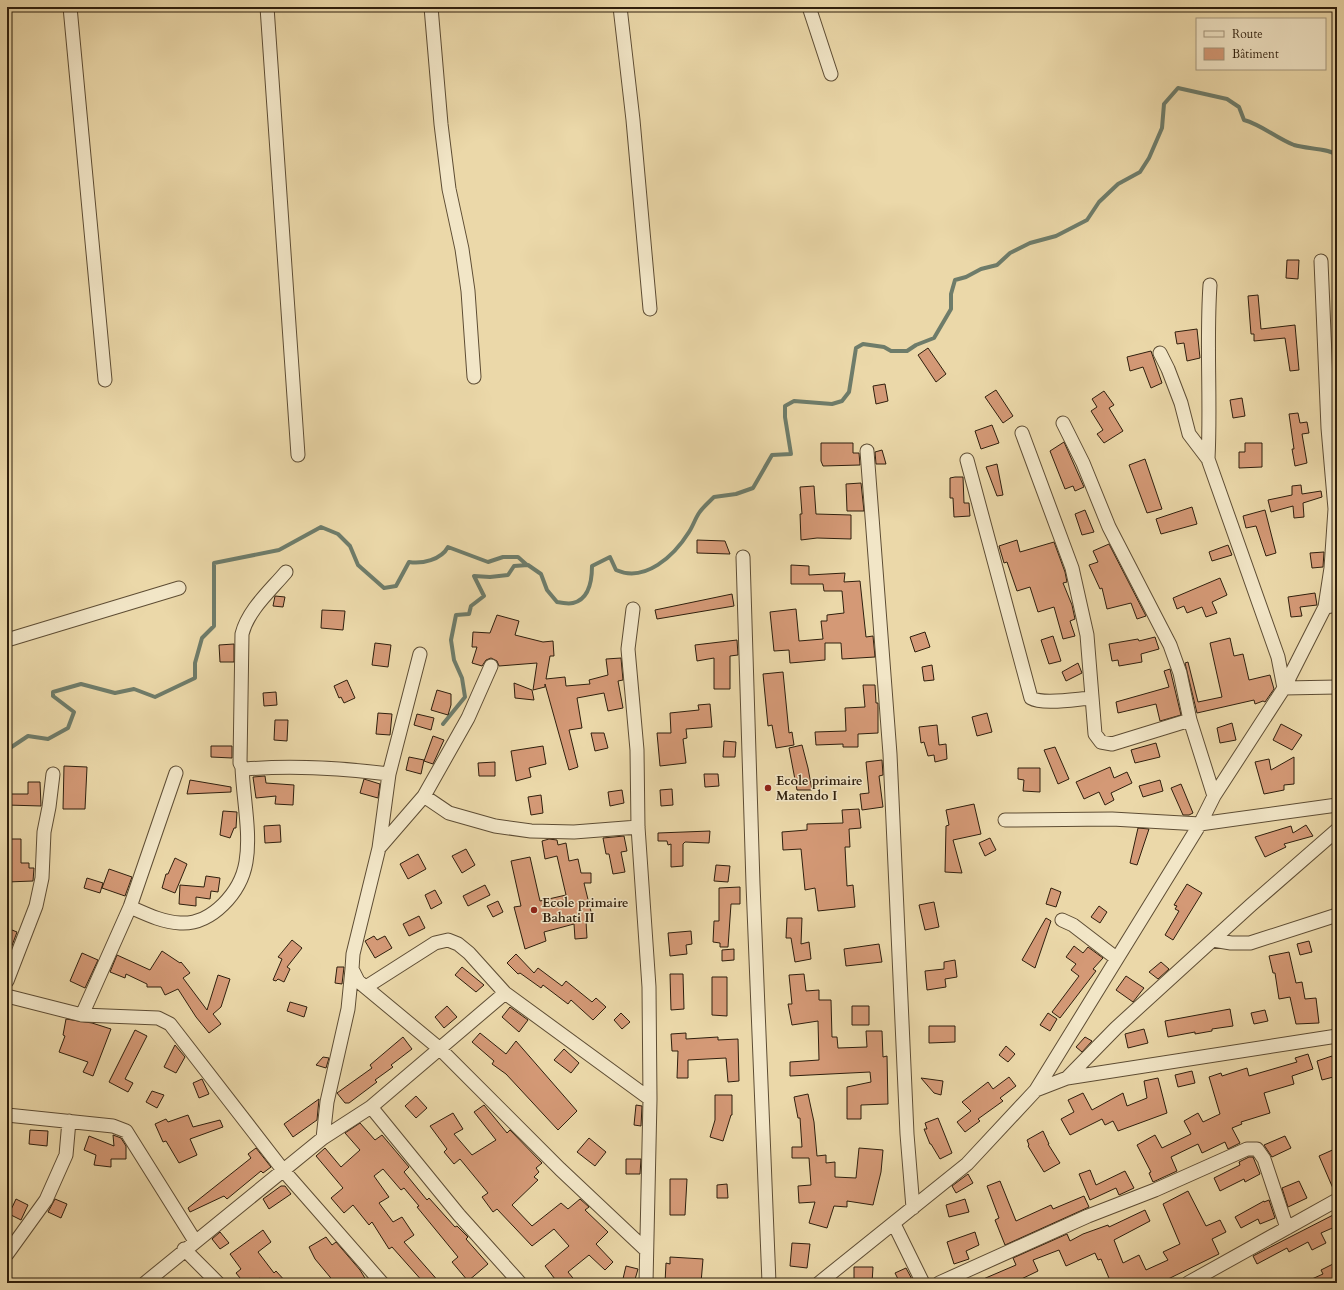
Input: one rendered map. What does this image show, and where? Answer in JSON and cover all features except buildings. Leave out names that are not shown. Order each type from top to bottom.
[{"type":"street","points":[[70,7],[105,380]]},
{"type":"street","points":[[267,7],[298,455]]},
{"type":"street","points":[[431,7],[440,124],[449,189],[462,249],[468,291],[474,377]]},
{"type":"street","points":[[620,7],[633,120],[650,309]]},
{"type":"street","points":[[809,7],[831,74]]},
{"type":"street","points":[[819,1283],[967,1164],[1036,1090],[1200,824],[1214,796],[1284,688],[1331,606],[1335,509],[1328,428],[1321,261]]},
{"type":"street","points":[[1208,459],[1210,423],[1207,328],[1210,285]]},
{"type":"street","points":[[1160,353],[1181,403],[1189,434],[1208,459],[1278,657],[1284,688]]},
{"type":"street","points":[[1063,424],[1083,463],[1109,526],[1170,646],[1180,673],[1190,720],[1214,796]]},
{"type":"street","points":[[1022,433],[1072,568],[1087,635],[1095,734],[1101,742],[1112,744],[1190,720]]},
{"type":"street","points":[[867,452],[890,754],[907,1134],[914,1208]]},
{"type":"street","points":[[968,460],[1031,698],[1046,701],[1091,698]]},
{"type":"street","points":[[744,557],[753,884],[769,1283]]},
{"type":"street","points":[[130,907],[161,919],[180,923],[198,921],[217,910],[242,880],[246,862],[247,845],[242,767],[240,763],[242,634],[245,622],[286,572]]},
{"type":"street","points":[[7,640],[178,588]]},
{"type":"street","points":[[633,609],[628,649],[637,750],[638,827],[649,987],[650,1100],[646,1283]]},
{"type":"street","points":[[324,1138],[327,1102],[348,1009],[353,954],[379,848],[389,774],[420,654]]},
{"type":"street","points":[[379,848],[424,796],[468,718],[491,666]]},
{"type":"street","points":[[1284,688],[1337,687]]},
{"type":"street","points":[[242,767],[246,769],[284,766],[322,766],[389,774]]},
{"type":"street","points":[[82,1015],[130,907],[176,773]]},
{"type":"street","points":[[7,981],[36,906],[42,878],[44,832],[53,774]]},
{"type":"street","points":[[424,796],[449,813],[495,826],[531,831],[574,832],[638,827]]},
{"type":"street","points":[[1005,820],[1112,820],[1200,824],[1337,805]]},
{"type":"street","points":[[1067,1078],[1116,1028],[1337,830]]},
{"type":"street","points":[[1213,940],[1231,943],[1250,943],[1337,915]]},
{"type":"street","points":[[1062,920],[1073,925],[1116,958]]},
{"type":"street","points":[[366,987],[435,943],[448,940],[458,944],[469,953],[505,993],[650,1100]]},
{"type":"street","points":[[352,969],[358,980],[440,1049],[560,1169],[646,1250]]},
{"type":"street","points":[[145,1283],[184,1249],[324,1138],[371,1107],[505,993]]},
{"type":"street","points":[[7,996],[82,1015],[158,1018],[170,1024],[283,1170],[382,1283]]},
{"type":"street","points":[[1036,1090],[1067,1078],[1337,1036]]},
{"type":"street","points":[[371,1107],[459,1216],[520,1283]]},
{"type":"street","points":[[7,1115],[113,1126],[126,1131],[195,1241]]},
{"type":"street","points":[[7,1254],[46,1200],[66,1155],[68,1121]]},
{"type":"street","points":[[939,1283],[1088,1216],[1155,1190],[1247,1149],[1257,1149],[1264,1159],[1287,1228]]},
{"type":"street","points":[[1188,1283],[1337,1200]]},
{"type":"street","points":[[894,1224],[923,1283]]},
{"type":"street","points":[[184,1249],[218,1283]]},
{"type":"waterway","points":[[443,724],[465,697],[462,678],[454,660],[451,640],[456,615],[469,614],[471,606],[484,596],[474,576],[490,577],[508,575],[514,566],[528,565],[541,574],[547,590],[557,602],[573,603],[583,598],[589,588],[592,566],[610,557],[616,570],[627,573],[638,573],[658,565],[683,541],[699,513],[714,497],[736,494],[753,488],[772,455],[791,454],[785,417],[785,406],[794,401],[832,404],[842,401],[849,392],[856,348],[863,344],[884,347],[891,351],[907,351],[916,345],[934,338],[951,309],[951,294],[955,280],[966,277],[981,269],[997,265],[1010,253],[1030,243],[1056,236],[1087,220],[1099,202],[1118,184],[1140,172],[1149,158],[1162,128],[1164,104],[1178,88],[1227,99],[1239,107],[1244,120],[1257,125],[1287,142],[1294,145],[1328,151],[1337,155]]},
{"type":"waterway","points":[[7,750],[28,736],[48,739],[68,728],[74,712],[53,696],[53,692],[81,684],[115,693],[134,689],[155,697],[195,678],[195,663],[202,638],[214,626],[214,563],[279,550],[321,527],[338,534],[350,546],[358,565],[384,588],[396,586],[409,562],[425,562],[431,560],[441,555],[448,547],[488,562],[503,557],[518,557],[527,565]]},
{"type":"place","name":"Ecole primaire Matendo I","points":[[768,788]]},
{"type":"place","name":"Ecole primaire Bahati II","points":[[534,910]]}]
